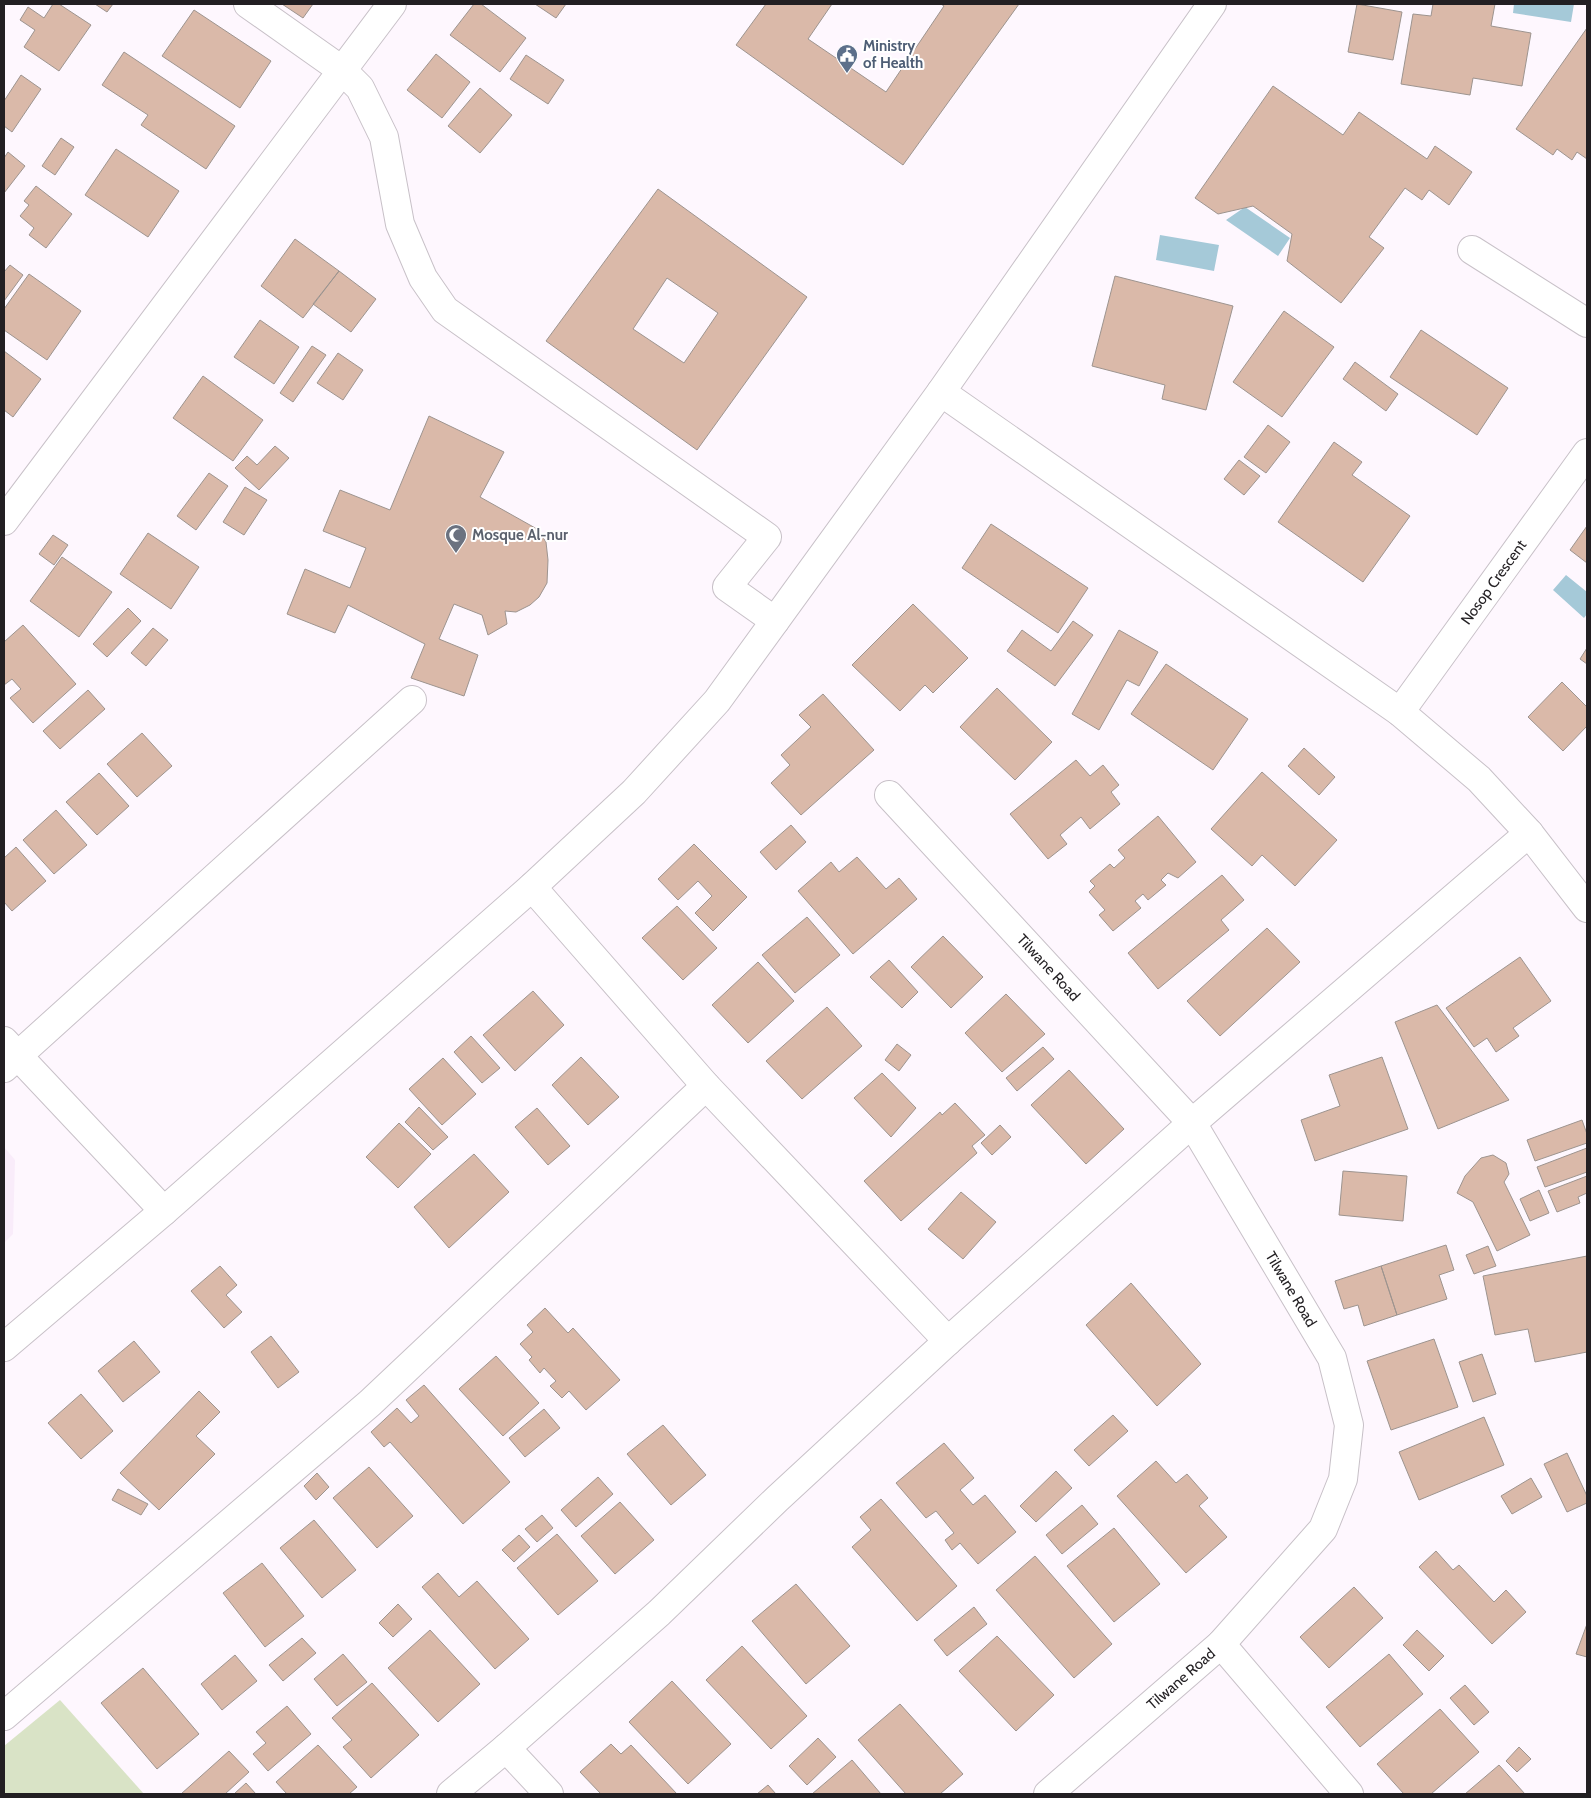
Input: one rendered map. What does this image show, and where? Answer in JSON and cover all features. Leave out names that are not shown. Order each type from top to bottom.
[{"type":"street","points":[[248,4],[343,71],[360,88],[384,137],[400,224],[423,278],[445,310],[767,537],[728,587],[775,621]]},
{"type":"street","points":[[4,521],[392,4]]},
{"type":"street","points":[[4,1347],[164,1211],[532,888],[634,792],[717,701],[941,392],[1212,4]]},
{"type":"street","points":[[1472,250],[1587,323]]},
{"type":"street","points":[[941,392],[1400,712],[1479,779],[1529,833],[1587,908]]},
{"type":"street","name":"Nosop Crescent","points":[[1400,712],[1587,453]]},
{"type":"street","points":[[164,1211],[8,1055],[412,700]]},
{"type":"street","name":"Tilwane Road","points":[[889,795],[1192,1123],[1332,1358],[1349,1424],[1344,1479],[1323,1530],[1221,1644],[1048,1794]]},
{"type":"street","points":[[451,1794],[506,1748],[658,1613],[777,1499],[948,1341],[1192,1123],[1529,833]]},
{"type":"street","points":[[532,888],[706,1086],[948,1341]]},
{"type":"street","points":[[4,1716],[370,1403],[706,1086]]},
{"type":"street","points":[[1221,1644],[1349,1794]]},
{"type":"street","points":[[506,1748],[549,1794]]},
{"type":"shaded area","points":[[4,1147],[15,1160],[13,1234],[4,1243]]},
{"type":"green space","points":[[60,1700],[144,1794],[4,1794],[4,1746]]},
{"type":"water","points":[[1514,4],[1574,4],[1571,22],[1513,13]]},
{"type":"water","points":[[1245,207],[1290,238],[1278,256],[1226,220]]},
{"type":"water","points":[[1160,235],[1219,245],[1214,271],[1156,260]]},
{"type":"water","points":[[1566,575],[1587,592],[1587,614],[1584,618],[1553,590]]},
{"type":"building","points":[[53,4],[59,4],[91,25],[59,71],[24,47],[35,30],[20,20],[28,7],[44,18]]},
{"type":"building","points":[[95,4],[113,4],[107,12]]},
{"type":"building","points":[[282,4],[313,4],[303,18]]},
{"type":"building","points":[[474,4],[481,4],[526,38],[500,72],[450,35]]},
{"type":"building","points":[[535,4],[566,4],[556,18]]},
{"type":"building","points":[[766,4],[832,4],[808,39],[886,92],[944,6],[941,4],[1019,4],[903,165],[736,45]]},
{"type":"building","points":[[1357,4],[1402,12],[1393,60],[1348,52]]},
{"type":"building","points":[[1433,4],[1495,4],[1491,26],[1531,33],[1522,86],[1473,78],[1470,95],[1401,84],[1413,14],[1431,16]]},
{"type":"building","points":[[194,10],[271,61],[240,108],[162,56]]},
{"type":"building","points":[[1587,28],[1587,159],[1577,152],[1572,160],[1557,149],[1553,155],[1516,129]]},
{"type":"building","points":[[124,52],[235,126],[206,169],[141,125],[148,115],[102,85]]},
{"type":"building","points":[[436,54],[470,82],[442,118],[407,90]]},
{"type":"building","points":[[526,55],[564,80],[548,104],[510,79]]},
{"type":"building","points":[[21,75],[41,89],[12,132],[4,126],[4,101]]},
{"type":"building","points":[[1273,86],[1343,135],[1359,112],[1427,159],[1435,146],[1472,172],[1449,205],[1429,190],[1422,200],[1405,188],[1369,237],[1384,248],[1341,303],[1287,261],[1292,234],[1253,206],[1218,214],[1195,198]]},
{"type":"building","points":[[480,88],[512,115],[480,153],[448,126]]},
{"type":"building","points":[[61,138],[74,147],[55,175],[42,166]]},
{"type":"building","points":[[116,149],[179,191],[148,237],[85,195]]},
{"type":"building","points":[[8,152],[25,166],[4,193],[4,158]]},
{"type":"building","points":[[36,186],[72,214],[46,248],[29,235],[34,228],[20,216],[29,205],[24,201]]},
{"type":"building","points":[[658,189],[807,297],[697,450],[546,341]],"holes":[[[667,278],[718,313],[684,363],[633,329]]]},
{"type":"building","points":[[295,239],[339,271],[303,318],[261,286]]},
{"type":"building","points":[[10,265],[23,275],[4,301],[4,272]]},
{"type":"building","points":[[339,271],[376,299],[351,332],[313,304]]},
{"type":"building","points":[[29,274],[81,311],[47,360],[4,330],[4,309]]},
{"type":"building","points":[[1115,276],[1233,306],[1206,410],[1162,399],[1165,385],[1092,366]]},
{"type":"building","points":[[1284,311],[1334,347],[1282,417],[1233,382]]},
{"type":"building","points":[[260,320],[299,347],[274,384],[234,357]]},
{"type":"building","points":[[1421,330],[1508,388],[1477,435],[1390,377]]},
{"type":"building","points":[[312,346],[326,355],[293,402],[280,393]]},
{"type":"building","points":[[4,351],[41,379],[13,417],[4,410]]},
{"type":"building","points":[[338,353],[363,370],[343,400],[317,383]]},
{"type":"building","points":[[1355,362],[1398,394],[1386,411],[1343,379]]},
{"type":"building","points":[[203,376],[263,420],[233,461],[173,418]]},
{"type":"building","name":"Mosque Al-nur","points":[[429,416],[504,452],[480,497],[537,529],[546,542],[548,560],[547,583],[539,597],[530,605],[516,612],[505,611],[507,624],[488,635],[482,615],[454,604],[439,639],[478,655],[464,696],[411,678],[425,644],[348,605],[335,633],[287,614],[305,569],[350,588],[366,548],[323,531],[340,490],[390,510]]},
{"type":"building","points":[[1268,425],[1290,442],[1266,473],[1244,457]]},
{"type":"building","points":[[1334,442],[1362,462],[1352,475],[1410,516],[1363,582],[1278,522]]},
{"type":"building","points":[[275,446],[289,458],[259,490],[235,468],[247,456],[257,465]]},
{"type":"building","points":[[1239,460],[1260,476],[1244,495],[1224,479]]},
{"type":"building","points":[[209,473],[228,486],[196,530],[177,516]]},
{"type":"building","points":[[245,487],[267,500],[244,535],[223,522]]},
{"type":"building","points":[[991,524],[1088,588],[1058,633],[962,568]]},
{"type":"building","points":[[1587,526],[1587,563],[1570,550]]},
{"type":"building","points":[[148,533],[199,567],[171,609],[120,574]]},
{"type":"building","points":[[53,535],[68,545],[54,565],[39,554]]},
{"type":"building","points":[[62,557],[112,592],[79,637],[30,601]]},
{"type":"building","points":[[913,604],[968,658],[933,693],[925,685],[900,711],[852,665]]},
{"type":"building","points":[[128,608],[141,621],[107,657],[93,644]]},
{"type":"building","points":[[1073,621],[1093,635],[1055,686],[1007,651],[1022,630],[1051,651]]},
{"type":"building","points":[[23,625],[76,684],[33,723],[10,698],[21,689],[12,679],[4,685],[4,642]]},
{"type":"building","points":[[153,628],[168,640],[146,666],[131,653]]},
{"type":"building","points":[[1119,630],[1158,652],[1139,686],[1127,680],[1099,730],[1072,714]]},
{"type":"building","points":[[1587,648],[1587,664],[1580,659]]},
{"type":"building","points":[[1166,664],[1248,719],[1213,770],[1131,714]]},
{"type":"building","points":[[1562,682],[1587,707],[1587,726],[1563,751],[1528,717]]},
{"type":"building","points":[[997,688],[1052,742],[1015,780],[960,727]]},
{"type":"building","points":[[88,690],[105,709],[60,749],[43,731]]},
{"type":"building","points":[[823,694],[874,750],[801,815],[771,783],[790,765],[781,755],[811,727],[799,715]]},
{"type":"building","points":[[142,733],[172,766],[137,797],[107,764]]},
{"type":"building","points":[[1304,748],[1335,777],[1319,795],[1288,766]]},
{"type":"building","points":[[1076,760],[1090,776],[1103,765],[1119,785],[1111,792],[1120,804],[1090,829],[1081,817],[1060,835],[1067,844],[1048,859],[1010,814]]},
{"type":"building","points":[[1262,772],[1337,840],[1295,886],[1262,855],[1252,866],[1211,829]]},
{"type":"building","points":[[99,773],[129,806],[97,835],[66,802]]},
{"type":"building","points":[[56,810],[87,845],[54,874],[23,840]]},
{"type":"building","points":[[1158,816],[1196,862],[1178,878],[1168,873],[1161,880],[1166,885],[1148,900],[1143,894],[1135,901],[1141,908],[1113,931],[1099,915],[1105,910],[1089,892],[1095,886],[1090,881],[1110,864],[1114,868],[1125,858],[1118,850]]},
{"type":"building","points":[[791,825],[806,842],[776,870],[760,852]]},
{"type":"building","points":[[694,844],[747,897],[713,931],[695,913],[712,896],[698,881],[678,900],[658,879]]},
{"type":"building","points":[[16,847],[46,881],[12,911],[4,902],[4,858]]},
{"type":"building","points":[[857,857],[886,889],[899,878],[917,899],[853,954],[798,891],[831,862],[839,872]]},
{"type":"building","points":[[1222,875],[1244,900],[1221,920],[1229,930],[1158,989],[1128,953]]},
{"type":"building","points":[[677,906],[717,948],[683,980],[642,938]]},
{"type":"building","points":[[807,917],[840,955],[795,993],[762,955]]},
{"type":"building","points":[[1267,928],[1300,962],[1220,1036],[1187,1001]]},
{"type":"building","points":[[943,936],[983,977],[951,1008],[911,967]]},
{"type":"building","points":[[1520,957],[1551,1001],[1513,1028],[1519,1036],[1496,1052],[1487,1038],[1474,1047],[1446,1008]]},
{"type":"building","points":[[889,960],[918,992],[902,1008],[870,977]]},
{"type":"building","points":[[758,962],[794,1001],[748,1043],[712,1005]]},
{"type":"building","points":[[533,991],[564,1025],[515,1071],[483,1035]]},
{"type":"building","points":[[1006,994],[1045,1034],[1002,1072],[965,1033]]},
{"type":"building","points":[[1437,1005],[1509,1100],[1438,1129],[1395,1022]]},
{"type":"building","points":[[827,1007],[862,1046],[802,1099],[766,1061]]},
{"type":"building","points":[[471,1036],[500,1068],[482,1083],[454,1052]]},
{"type":"building","points":[[897,1044],[911,1055],[899,1071],[885,1060]]},
{"type":"building","points":[[1043,1047],[1054,1059],[1017,1091],[1006,1078]]},
{"type":"building","points":[[581,1057],[619,1097],[588,1125],[552,1085]]},
{"type":"building","points":[[1382,1057],[1408,1129],[1315,1161],[1301,1120],[1340,1106],[1329,1075]]},
{"type":"building","points":[[443,1058],[476,1094],[442,1125],[409,1089]]},
{"type":"building","points":[[1069,1070],[1124,1129],[1086,1164],[1031,1105]]},
{"type":"building","points":[[882,1073],[916,1108],[891,1137],[854,1098]]},
{"type":"building","points":[[955,1103],[985,1135],[972,1146],[977,1153],[901,1221],[864,1181],[940,1112],[942,1115]]},
{"type":"building","points":[[419,1107],[448,1137],[433,1150],[405,1122]]},
{"type":"building","points":[[537,1108],[570,1146],[548,1165],[515,1127]]},
{"type":"building","points":[[1582,1120],[1587,1134],[1587,1143],[1535,1161],[1527,1140]]},
{"type":"building","points":[[399,1123],[431,1154],[398,1188],[366,1157]]},
{"type":"building","points":[[1000,1125],[1011,1137],[992,1155],[981,1143]]},
{"type":"building","points":[[1587,1148],[1587,1172],[1545,1187],[1537,1167]]},
{"type":"building","points":[[474,1154],[509,1192],[449,1248],[414,1207]]},
{"type":"building","points":[[1493,1155],[1506,1163],[1509,1174],[1504,1182],[1530,1235],[1497,1251],[1473,1202],[1457,1193],[1465,1176],[1481,1158]]},
{"type":"building","points":[[1343,1171],[1407,1176],[1403,1221],[1339,1215]]},
{"type":"building","points":[[1587,1176],[1587,1193],[1578,1197],[1580,1203],[1557,1212],[1548,1191]]},
{"type":"building","points":[[1539,1190],[1549,1213],[1530,1221],[1520,1199]]},
{"type":"building","points":[[961,1192],[996,1222],[963,1259],[928,1229]]},
{"type":"building","points":[[1446,1245],[1454,1270],[1439,1275],[1447,1299],[1397,1315],[1381,1266]]},
{"type":"building","points":[[1488,1246],[1496,1266],[1474,1274],[1466,1255]]},
{"type":"building","points":[[1587,1256],[1587,1352],[1535,1362],[1528,1329],[1495,1335],[1483,1276]]},
{"type":"building","points":[[220,1266],[237,1285],[226,1295],[242,1312],[224,1328],[191,1291]]},
{"type":"building","points":[[1381,1266],[1397,1315],[1364,1326],[1358,1305],[1344,1309],[1335,1281]]},
{"type":"building","points":[[1131,1283],[1201,1364],[1157,1406],[1086,1325]]},
{"type":"building","points":[[545,1308],[568,1333],[573,1328],[620,1380],[586,1410],[569,1391],[562,1398],[550,1386],[556,1381],[544,1368],[540,1373],[529,1360],[532,1357],[520,1344],[533,1332],[527,1325]]},
{"type":"building","points":[[271,1336],[299,1372],[278,1388],[251,1352]]},
{"type":"building","points":[[1434,1339],[1458,1407],[1391,1430],[1367,1361]]},
{"type":"building","points":[[134,1341],[160,1372],[123,1402],[98,1371]]},
{"type":"building","points":[[1482,1354],[1496,1394],[1473,1402],[1459,1362]]},
{"type":"building","points":[[496,1356],[539,1403],[503,1436],[459,1389]]},
{"type":"building","points":[[424,1385],[510,1482],[463,1524],[390,1442],[384,1447],[371,1432],[397,1408],[411,1423],[419,1416],[406,1400]]},
{"type":"building","points":[[199,1391],[220,1412],[196,1436],[215,1454],[159,1510],[120,1473]]},
{"type":"building","points":[[81,1394],[113,1431],[81,1459],[48,1423]]},
{"type":"building","points":[[544,1409],[560,1428],[525,1457],[509,1438]]},
{"type":"building","points":[[1113,1415],[1128,1431],[1089,1466],[1074,1450]]},
{"type":"building","points":[[1484,1417],[1504,1465],[1419,1500],[1399,1452]]},
{"type":"building","points":[[663,1425],[706,1475],[671,1505],[627,1454]]},
{"type":"building","points":[[944,1443],[974,1478],[960,1490],[973,1505],[985,1495],[1016,1532],[978,1564],[960,1543],[952,1550],[945,1540],[954,1533],[936,1511],[926,1518],[896,1483]]},
{"type":"building","points":[[1567,1453],[1587,1496],[1587,1503],[1567,1512],[1544,1464]]},
{"type":"building","points":[[1156,1461],[1176,1483],[1187,1474],[1208,1498],[1199,1506],[1227,1537],[1186,1573],[1117,1496]]},
{"type":"building","points":[[369,1467],[413,1516],[377,1548],[333,1498]]},
{"type":"building","points":[[1056,1471],[1072,1488],[1036,1522],[1020,1506]]},
{"type":"building","points":[[317,1473],[329,1487],[316,1500],[304,1486]]},
{"type":"building","points":[[598,1477],[613,1494],[576,1527],[561,1510]]},
{"type":"building","points":[[1531,1478],[1542,1497],[1512,1514],[1501,1496]]},
{"type":"building","points":[[118,1489],[148,1504],[141,1515],[112,1500]]},
{"type":"building","points":[[881,1499],[957,1586],[917,1621],[852,1547],[871,1530],[860,1517]]},
{"type":"building","points":[[620,1502],[654,1540],[615,1574],[581,1536]]},
{"type":"building","points":[[1082,1505],[1098,1524],[1062,1554],[1046,1535]]},
{"type":"building","points":[[542,1515],[553,1528],[537,1542],[525,1529]]},
{"type":"building","points":[[314,1520],[356,1570],[322,1598],[280,1548]]},
{"type":"building","points":[[1114,1528],[1160,1584],[1114,1622],[1067,1566]]},
{"type":"building","points":[[557,1534],[598,1581],[558,1615],[517,1568]]},
{"type":"building","points":[[519,1535],[530,1547],[514,1562],[502,1550]]},
{"type":"building","points":[[1436,1551],[1453,1570],[1459,1565],[1494,1602],[1506,1590],[1526,1612],[1492,1644],[1419,1567]]},
{"type":"building","points":[[1035,1556],[1112,1644],[1074,1678],[996,1590]]},
{"type":"building","points":[[262,1563],[304,1616],[265,1647],[223,1593]]},
{"type":"building","points":[[438,1573],[459,1597],[477,1581],[529,1639],[495,1669],[422,1587]]},
{"type":"building","points":[[796,1584],[850,1646],[806,1684],[752,1621]]},
{"type":"building","points":[[1354,1587],[1383,1618],[1329,1668],[1300,1637]]},
{"type":"building","points":[[398,1604],[412,1619],[393,1637],[379,1623]]},
{"type":"building","points":[[974,1607],[987,1624],[947,1656],[934,1640]]},
{"type":"building","points":[[1587,1624],[1587,1657],[1576,1654]]},
{"type":"building","points":[[430,1630],[480,1684],[438,1722],[388,1668]]},
{"type":"building","points":[[1417,1630],[1444,1656],[1429,1671],[1403,1645]]},
{"type":"building","points":[[997,1636],[1054,1695],[1016,1731],[959,1671]]},
{"type":"building","points":[[302,1638],[316,1653],[283,1681],[269,1665]]},
{"type":"building","points":[[742,1646],[807,1716],[771,1749],[706,1680]]},
{"type":"building","points":[[343,1654],[367,1682],[337,1706],[314,1679]]},
{"type":"building","points":[[1389,1654],[1423,1694],[1360,1747],[1326,1707]]},
{"type":"building","points":[[235,1655],[257,1681],[222,1710],[201,1684]]},
{"type":"building","points":[[143,1668],[199,1734],[157,1769],[101,1703]]},
{"type":"building","points":[[672,1681],[731,1744],[688,1784],[629,1722]]},
{"type":"building","points":[[372,1683],[419,1735],[371,1778],[343,1747],[352,1740],[332,1718]]},
{"type":"building","points":[[1465,1685],[1489,1712],[1474,1725],[1450,1698]]},
{"type":"building","points":[[900,1704],[963,1774],[940,1794],[906,1794],[858,1740]]},
{"type":"building","points":[[287,1706],[311,1734],[268,1771],[253,1754],[266,1743],[256,1732]]},
{"type":"building","points":[[1440,1709],[1479,1752],[1431,1794],[1404,1794],[1377,1764]]},
{"type":"building","points":[[818,1738],[836,1757],[807,1785],[789,1766]]},
{"type":"building","points":[[611,1744],[621,1754],[631,1745],[677,1794],[601,1794],[580,1772]]},
{"type":"building","points":[[318,1745],[357,1787],[349,1794],[287,1794],[276,1782]]},
{"type":"building","points":[[1519,1747],[1531,1759],[1517,1772],[1506,1761]]},
{"type":"building","points":[[229,1751],[249,1772],[225,1794],[181,1794]]},
{"type":"building","points":[[852,1760],[881,1794],[812,1794]]},
{"type":"building","points":[[1499,1765],[1525,1794],[1465,1794]]},
{"type":"building","points":[[246,1783],[256,1794],[234,1794]]},
{"type":"building","points":[[768,1785],[776,1794],[757,1794]]},
{"type":"place","name":"Ministry of Health","points":[[847,74]]},
{"type":"place","name":"Mosque Al-nur","points":[[456,554]]}]
